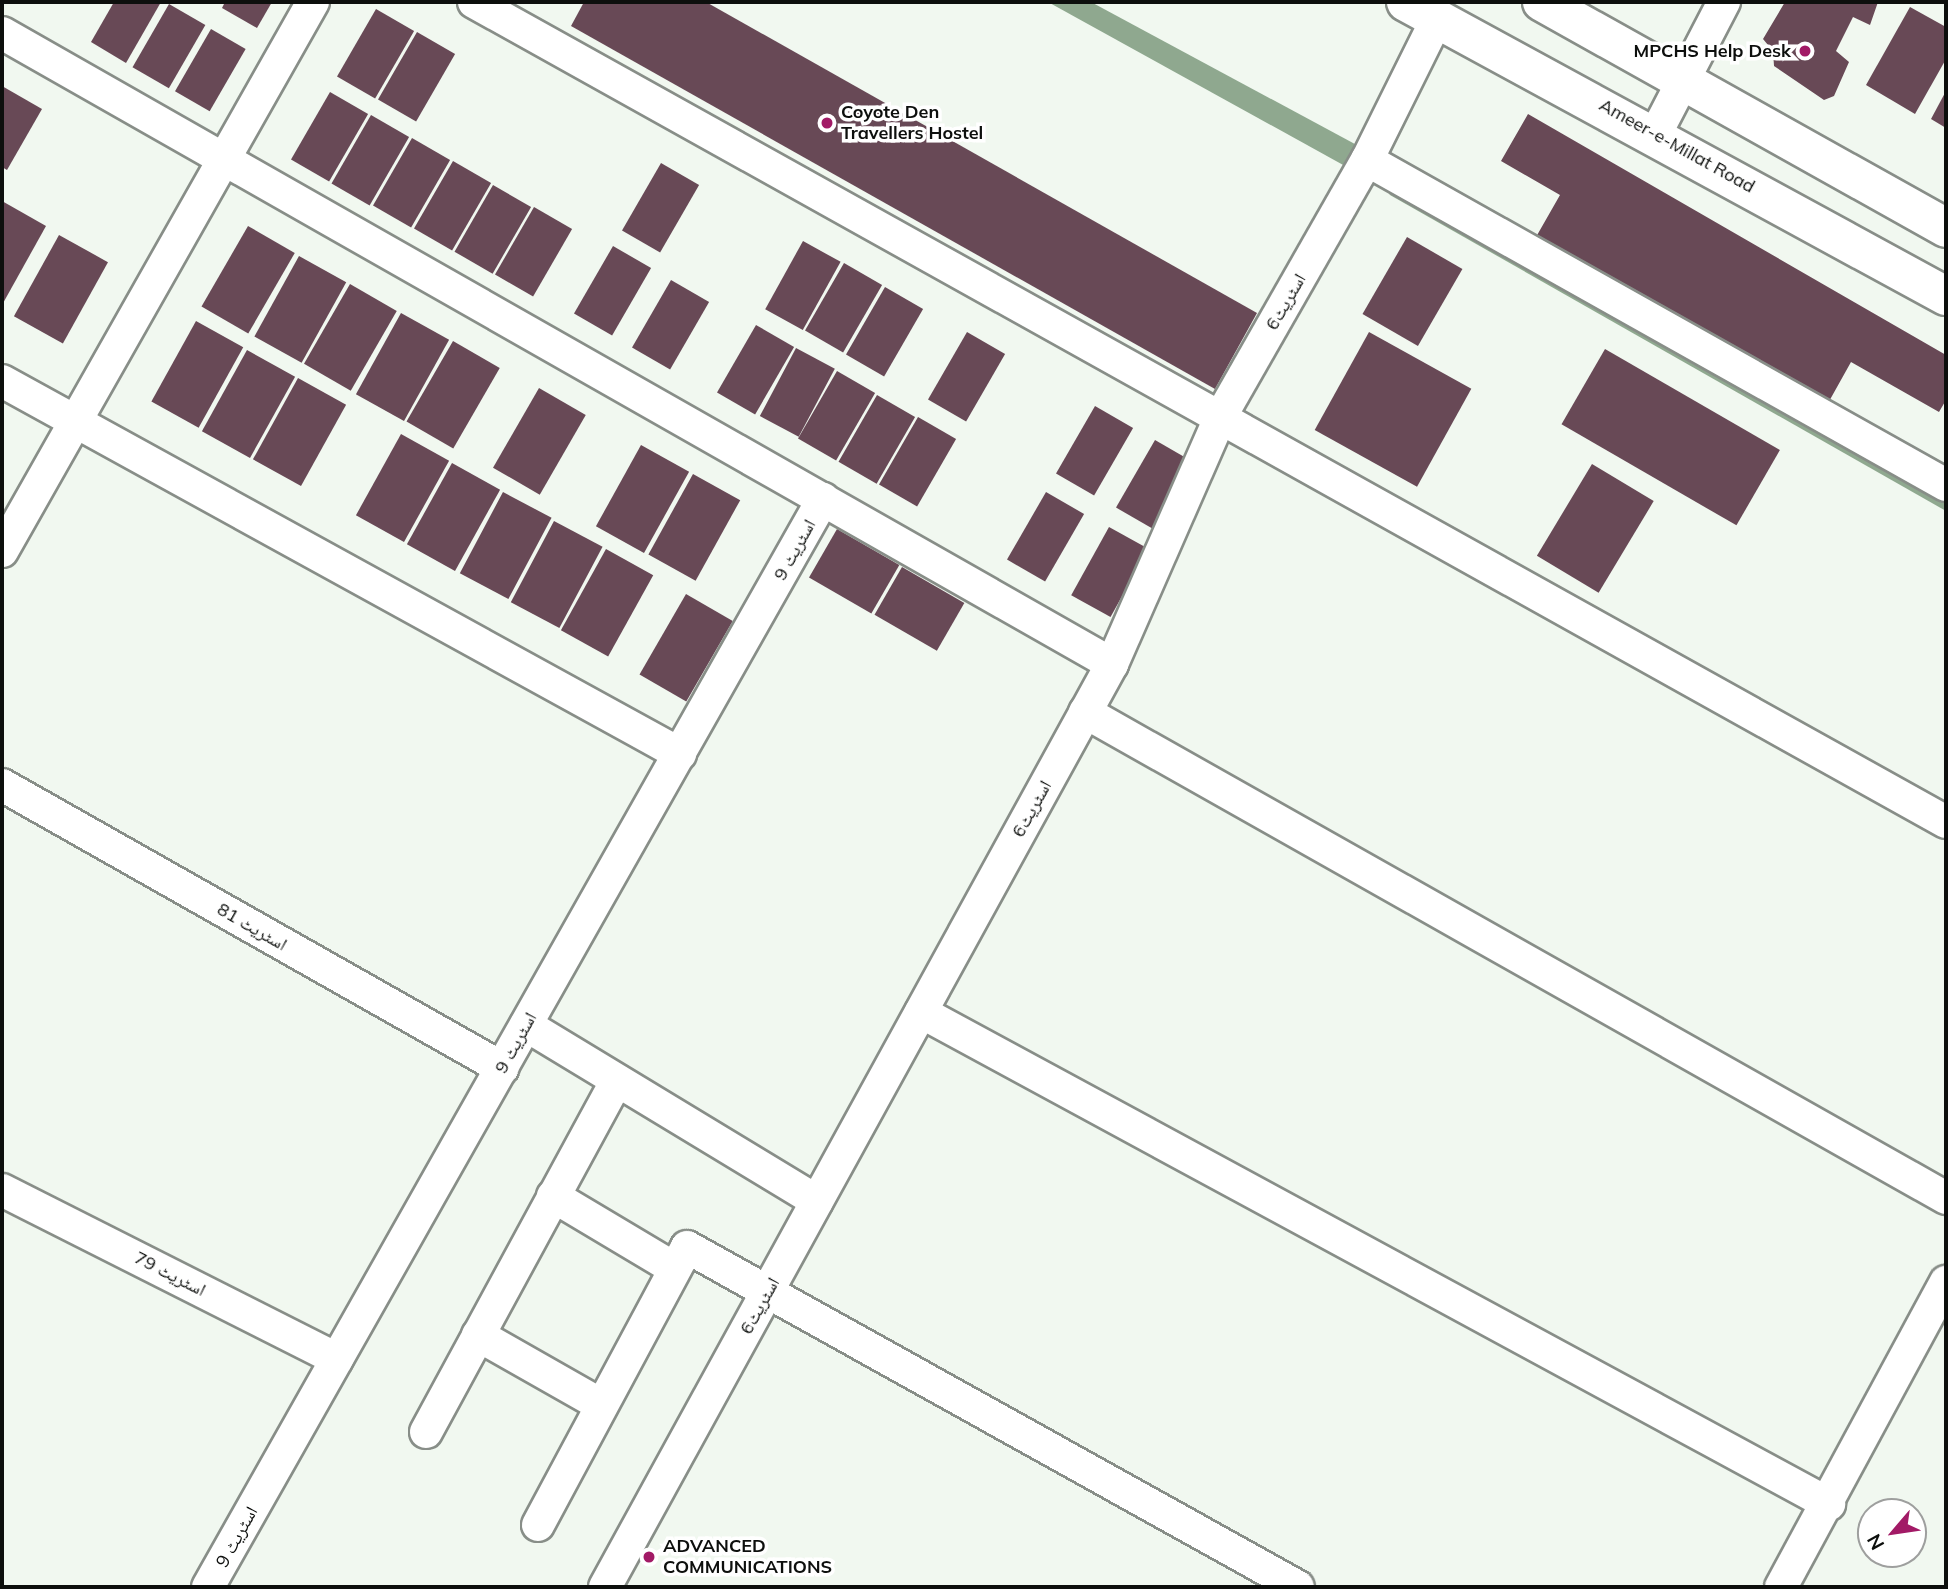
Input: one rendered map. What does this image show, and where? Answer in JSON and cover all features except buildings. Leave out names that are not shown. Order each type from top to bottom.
[{"type":"main road","points":[[1542,2],[1685,79],[1946,228]]},
{"type":"main road","name":"Ameer-e-Millat Road","points":[[1421,10],[1656,133],[1946,296]]},
{"type":"street","points":[[2,551],[313,2]]},
{"type":"street","points":[[474,2],[1222,414],[1946,822]]},
{"type":"street","points":[[1656,133],[1724,2]]},
{"type":"street","name":"اسٹریٹ6","points":[[610,1586],[768,1290],[1112,664],[1222,414],[1367,160],[1421,10]]},
{"type":"street","points":[[2,33],[225,157],[1112,664]]},
{"type":"street","points":[[1367,160],[1946,485]]},
{"type":"street","points":[[2,381],[680,754]]},
{"type":"street","name":"اسٹریٹ 9","points":[[208,1587],[823,499]]},
{"type":"street","points":[[1086,712],[1946,1198]]},
{"type":"street","name":"اسٹریٹ 81","points":[[2,785],[502,1068]]},
{"type":"street","points":[[921,1012],[1829,1504]]},
{"type":"street","points":[[526,1025],[817,1201]]},
{"type":"street","points":[[426,1432],[617,1080]]},
{"type":"street","name":"اسٹریٹ 79","points":[[2,1190],[337,1359]]},
{"type":"street","points":[[553,1196],[674,1268]]},
{"type":"street","points":[[538,1525],[687,1247],[1298,1587]]},
{"type":"street","points":[[1781,1587],[1829,1504],[1946,1282]]},
{"type":"street","points":[[478,1335],[601,1405]]},
{"type":"shaded area","points":[[1048,2],[1091,2],[1366,150],[1354,171]]},
{"type":"shaded area","points":[[1367,160],[1946,485],[1946,511],[1390,195]]},
{"type":"place","name":"MPCHS Help Desk","points":[[1805,51]]},
{"type":"place","name":"Coyote Den Travellers Hostel","points":[[827,123]]},
{"type":"place","name":"ADVANCED COMMUNICATIONS","points":[[649,1557]]}]
